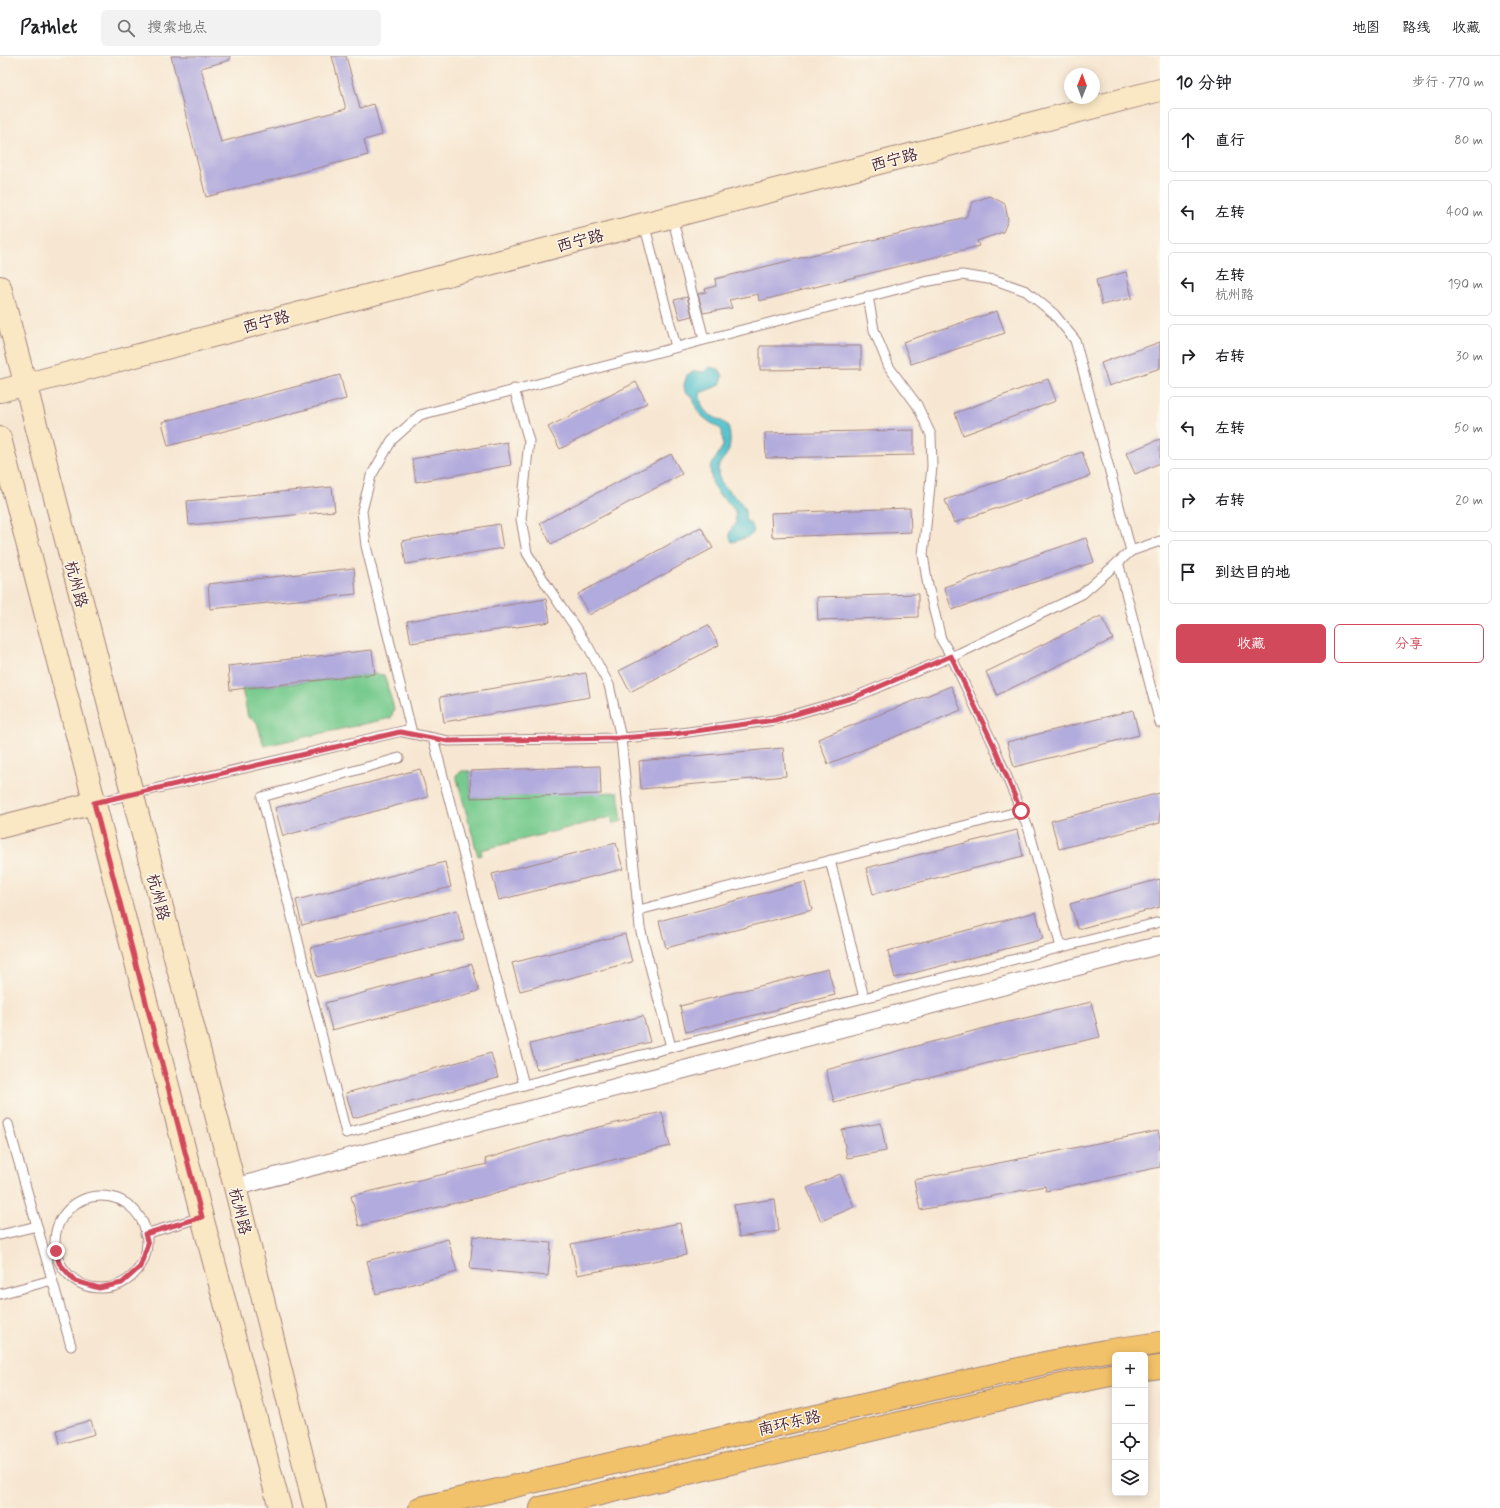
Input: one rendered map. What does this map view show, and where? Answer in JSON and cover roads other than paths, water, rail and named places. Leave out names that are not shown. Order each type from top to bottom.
[{"type":"main road","name":"西宁路","points":[[0,390],[1160,90]]},
{"type":"main road","name":"杭州路","points":[[0,287],[235,1187],[315,1508]]},
{"type":"main road","points":[[0,438],[202,1217],[280,1508]]},
{"type":"main road","points":[[0,827],[94,803]]},
{"type":"main road","name":"南环东路","points":[[420,1508],[1045,1363],[1105,1351],[1160,1343]]},
{"type":"main road","points":[[1148,1369],[1160,1367]]},
{"type":"main road","name":"南环东路","points":[[541,1508],[1052,1387],[1112,1375]]},
{"type":"street","points":[[235,1187],[425,1136],[976,995],[1160,946]]},
{"type":"lane","points":[[672,216],[704,339]]},
{"type":"lane","points":[[644,223],[676,347]]},
{"type":"lane","points":[[94,803],[411,729],[365,539],[362,511],[371,476],[392,440],[420,415],[924,282],[962,275],[995,280],[1026,291],[1054,314],[1075,340],[1131,551]]},
{"type":"lane","points":[[868,296],[874,330],[889,366],[917,405],[931,435],[932,466],[923,555],[928,586],[941,639],[951,656],[994,746],[1029,830],[1061,947]]},
{"type":"lane","points":[[514,389],[529,441],[521,519],[527,553],[588,646],[609,684],[620,738],[640,928],[671,1047]]},
{"type":"lane","points":[[400,732],[448,741],[620,738],[674,734],[775,720],[855,697],[951,656],[1082,594],[1131,551],[1160,541]]},
{"type":"lane","points":[[1118,562],[1160,722]]},
{"type":"lane","points":[[433,738],[524,1085]]},
{"type":"lane","points":[[400,758],[262,797],[346,1133],[524,1085],[1160,922]]},
{"type":"lane","points":[[638,910],[1021,811]]},
{"type":"lane","points":[[830,860],[864,998]]},
{"type":"lane","points":[[8,1124],[71,1346]]},
{"type":"lane","points":[[103,1195],[126,1203],[142,1221],[145,1234],[148,1244],[140,1267],[122,1283],[99,1288],[75,1281],[59,1263],[54,1240],[62,1216],[80,1200],[103,1195]]},
{"type":"lane","points":[[145,1234],[202,1217]]},
{"type":"lane","points":[[0,1235],[37,1226]]},
{"type":"lane","points":[[45,1255],[56,1251]]},
{"type":"lane","points":[[0,1294],[52,1280]]},
{"type":"water","points":[[710,367],[719,369],[723,376],[720,385],[700,393],[701,403],[707,413],[727,425],[730,435],[730,446],[728,452],[718,467],[719,478],[727,490],[743,505],[745,521],[748,521],[754,531],[749,536],[732,542],[730,534],[732,528],[736,524],[735,511],[729,503],[719,495],[712,482],[710,468],[723,446],[722,430],[703,417],[697,409],[693,397],[685,392],[684,385],[687,375],[695,371],[704,372]]}]
